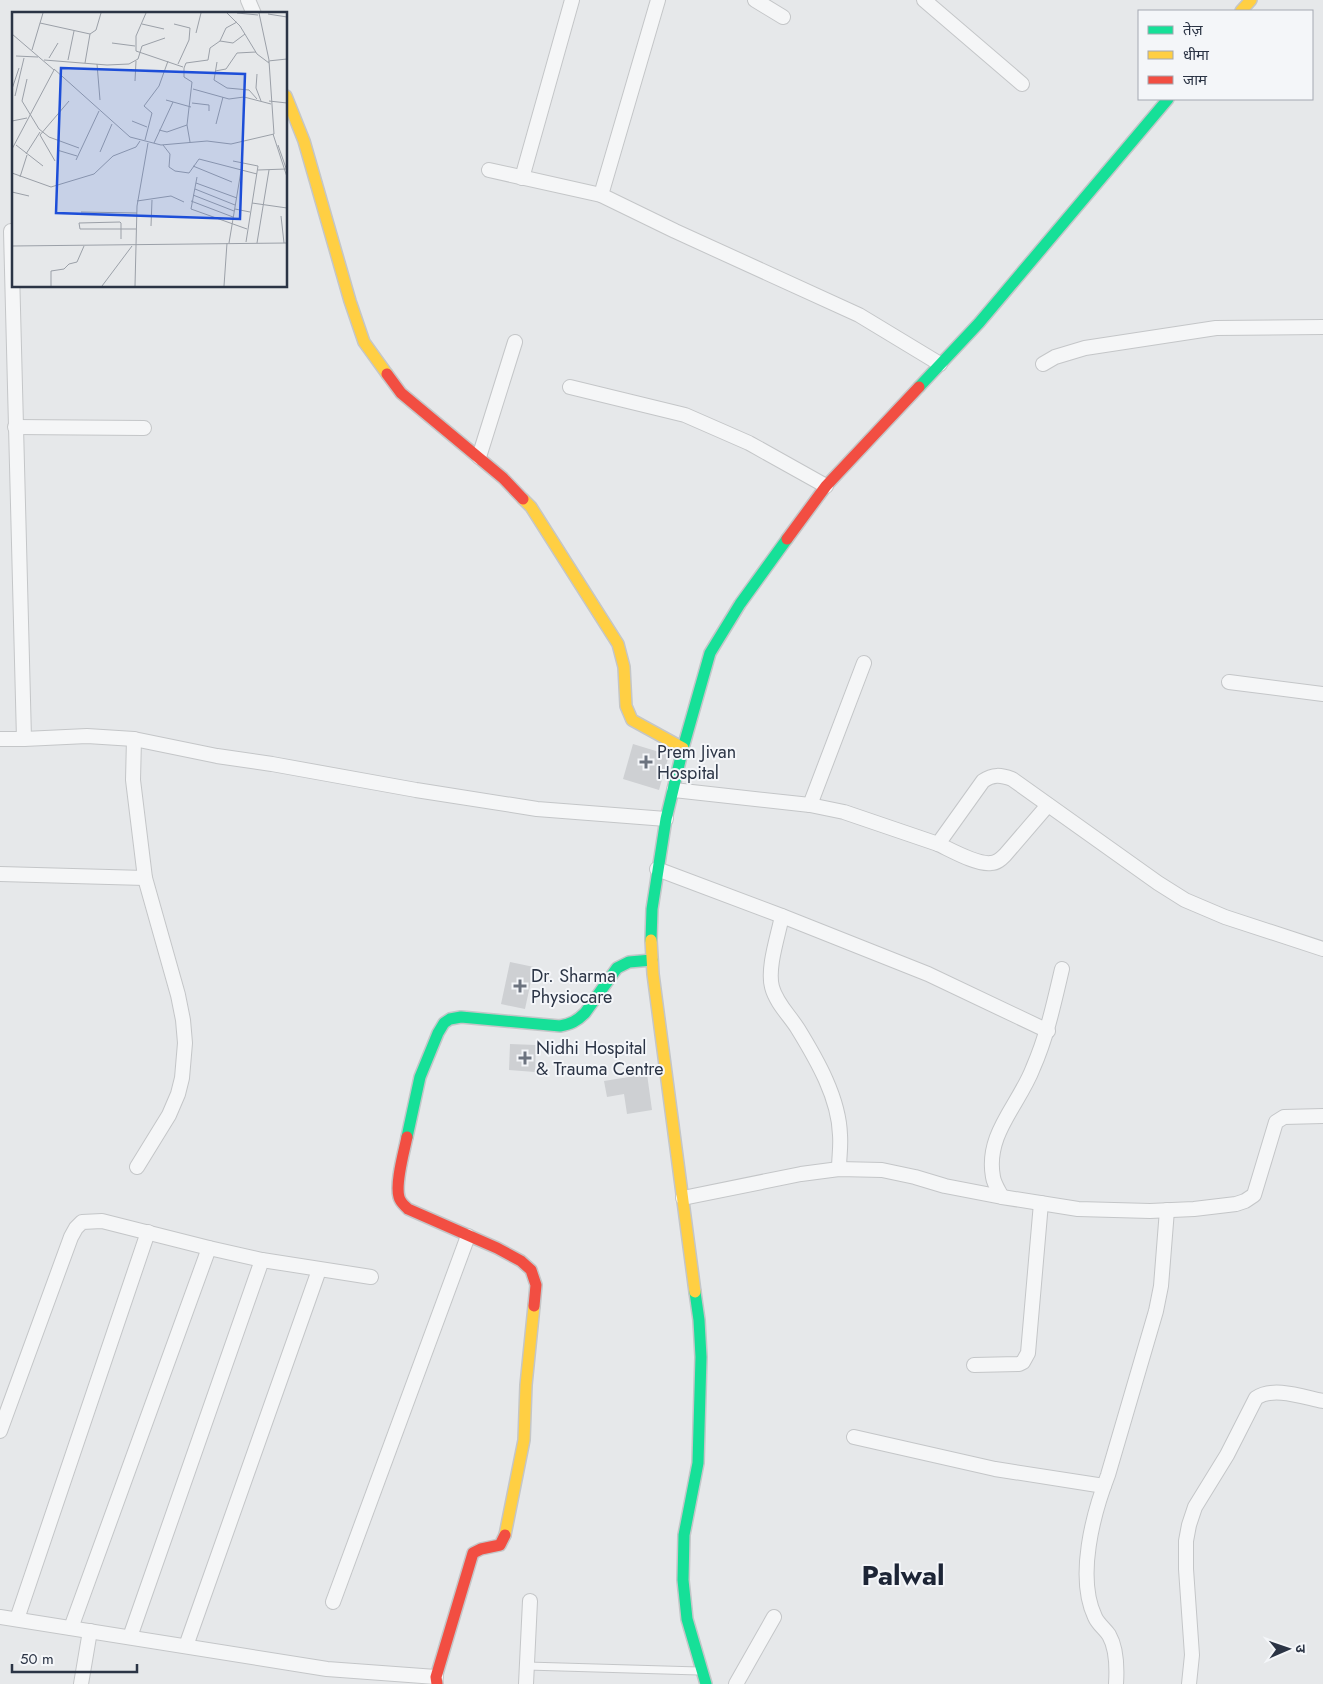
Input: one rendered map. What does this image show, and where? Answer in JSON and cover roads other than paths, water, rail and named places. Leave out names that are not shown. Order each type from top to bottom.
[{"type":"street","points":[[248,0],[253,12]]},
{"type":"street","points":[[522,178],[572,0]]},
{"type":"street","points":[[601,195],[658,0]]},
{"type":"street","points":[[755,0],[783,18]]},
{"type":"street","points":[[924,0],[1022,84]]},
{"type":"street","points":[[1242,10],[1251,0]]},
{"type":"street","points":[[706,1684],[687,1619],[683,1580],[684,1535],[698,1463],[701,1357],[699,1320],[650,939],[657,869],[666,819],[683,748],[710,653],[740,604],[826,486],[979,323],[1167,100]]},
{"type":"street","points":[[288,101],[304,141],[350,301],[364,342],[401,393],[504,478],[531,507],[618,644],[623,658],[624,696],[627,714],[632,720],[683,748]]},
{"type":"street","points":[[489,170],[601,195],[859,315],[940,364]]},
{"type":"street","points":[[10,231],[24,739]]},
{"type":"street","points":[[1042,364],[1055,357],[1085,348],[1216,328],[1323,326]]},
{"type":"street","points":[[479,457],[515,342]]},
{"type":"street","points":[[570,387],[685,415],[750,443],[826,486]]},
{"type":"street","points":[[15,427],[144,428]]},
{"type":"street","points":[[810,805],[864,663]]},
{"type":"street","points":[[1229,682],[1323,694]]},
{"type":"street","points":[[0,739],[86,736],[134,739],[217,756],[527,808],[666,819]]},
{"type":"street","points":[[134,739],[133,780],[145,878],[178,995],[185,1043],[182,1078],[178,1094],[169,1115],[137,1167]]},
{"type":"street","points":[[938,844],[983,781],[990,776],[1002,775],[1012,779],[1158,883],[1185,900],[1225,917],[1323,949]]},
{"type":"street","points":[[674,790],[810,805],[844,812],[938,844],[984,863],[1000,860],[1048,805]]},
{"type":"street","points":[[657,869],[928,974],[1048,1030]]},
{"type":"street","points":[[0,874],[145,878]]},
{"type":"street","points":[[782,916],[771,977],[772,989],[815,1057],[824,1076],[837,1111],[840,1134],[839,1169]]},
{"type":"street","points":[[0,1617],[326,1669],[437,1681],[473,1553],[481,1549],[500,1545],[504,1538],[524,1440],[526,1385],[536,1285],[531,1270],[521,1261],[497,1248],[408,1209],[401,1203],[398,1195],[400,1173],[420,1077],[438,1033],[444,1023],[450,1019],[461,1016],[560,1026],[576,1022],[616,968],[622,963],[652,960]]},
{"type":"street","points":[[1002,1198],[993,1178],[992,1158],[995,1140],[1006,1115],[1032,1071],[1048,1030],[1062,969]]},
{"type":"street","points":[[683,1198],[801,1174],[839,1169],[882,1170],[1002,1198],[1078,1209],[1167,1210],[1236,1204],[1254,1195],[1276,1122],[1284,1117],[1323,1116]]},
{"type":"street","points":[[974,1365],[1018,1364],[1025,1359],[1028,1353],[1041,1204]]},
{"type":"street","points":[[1116,1684],[1114,1648],[1110,1637],[1095,1617],[1090,1598],[1086,1573],[1088,1545],[1093,1519],[1156,1311],[1161,1286],[1167,1210]]},
{"type":"street","points":[[0,1431],[71,1237],[82,1222],[102,1220],[262,1260],[371,1277]]},
{"type":"street","points":[[17,1619],[148,1232]]},
{"type":"street","points":[[332,1602],[468,1236]]},
{"type":"street","points":[[71,1628],[209,1248]]},
{"type":"street","points":[[130,1637],[262,1260]]},
{"type":"street","points":[[186,1646],[319,1270]]},
{"type":"street","points":[[1189,1684],[1192,1655],[1186,1541],[1195,1507],[1227,1455],[1256,1398],[1267,1392],[1273,1392],[1323,1402]]},
{"type":"street","points":[[854,1436],[995,1469],[1104,1486]]},
{"type":"street","points":[[526,1684],[530,1601]]},
{"type":"street","points":[[736,1684],[774,1617]]},
{"type":"street","points":[[81,1684],[90,1630]]},
{"type":"lane","points":[[527,1666],[702,1671]]},
{"type":"place","name":"Prem Jivan Hospital","points":[[646,762]]},
{"type":"place","name":"Dr. Sharma Physiocare","points":[[520,986]]},
{"type":"place","name":"Nidhi Hospital & Trauma Centre","points":[[525,1058]]},
{"type":"district","name":"Palwal","points":[[903,1575]]}]
